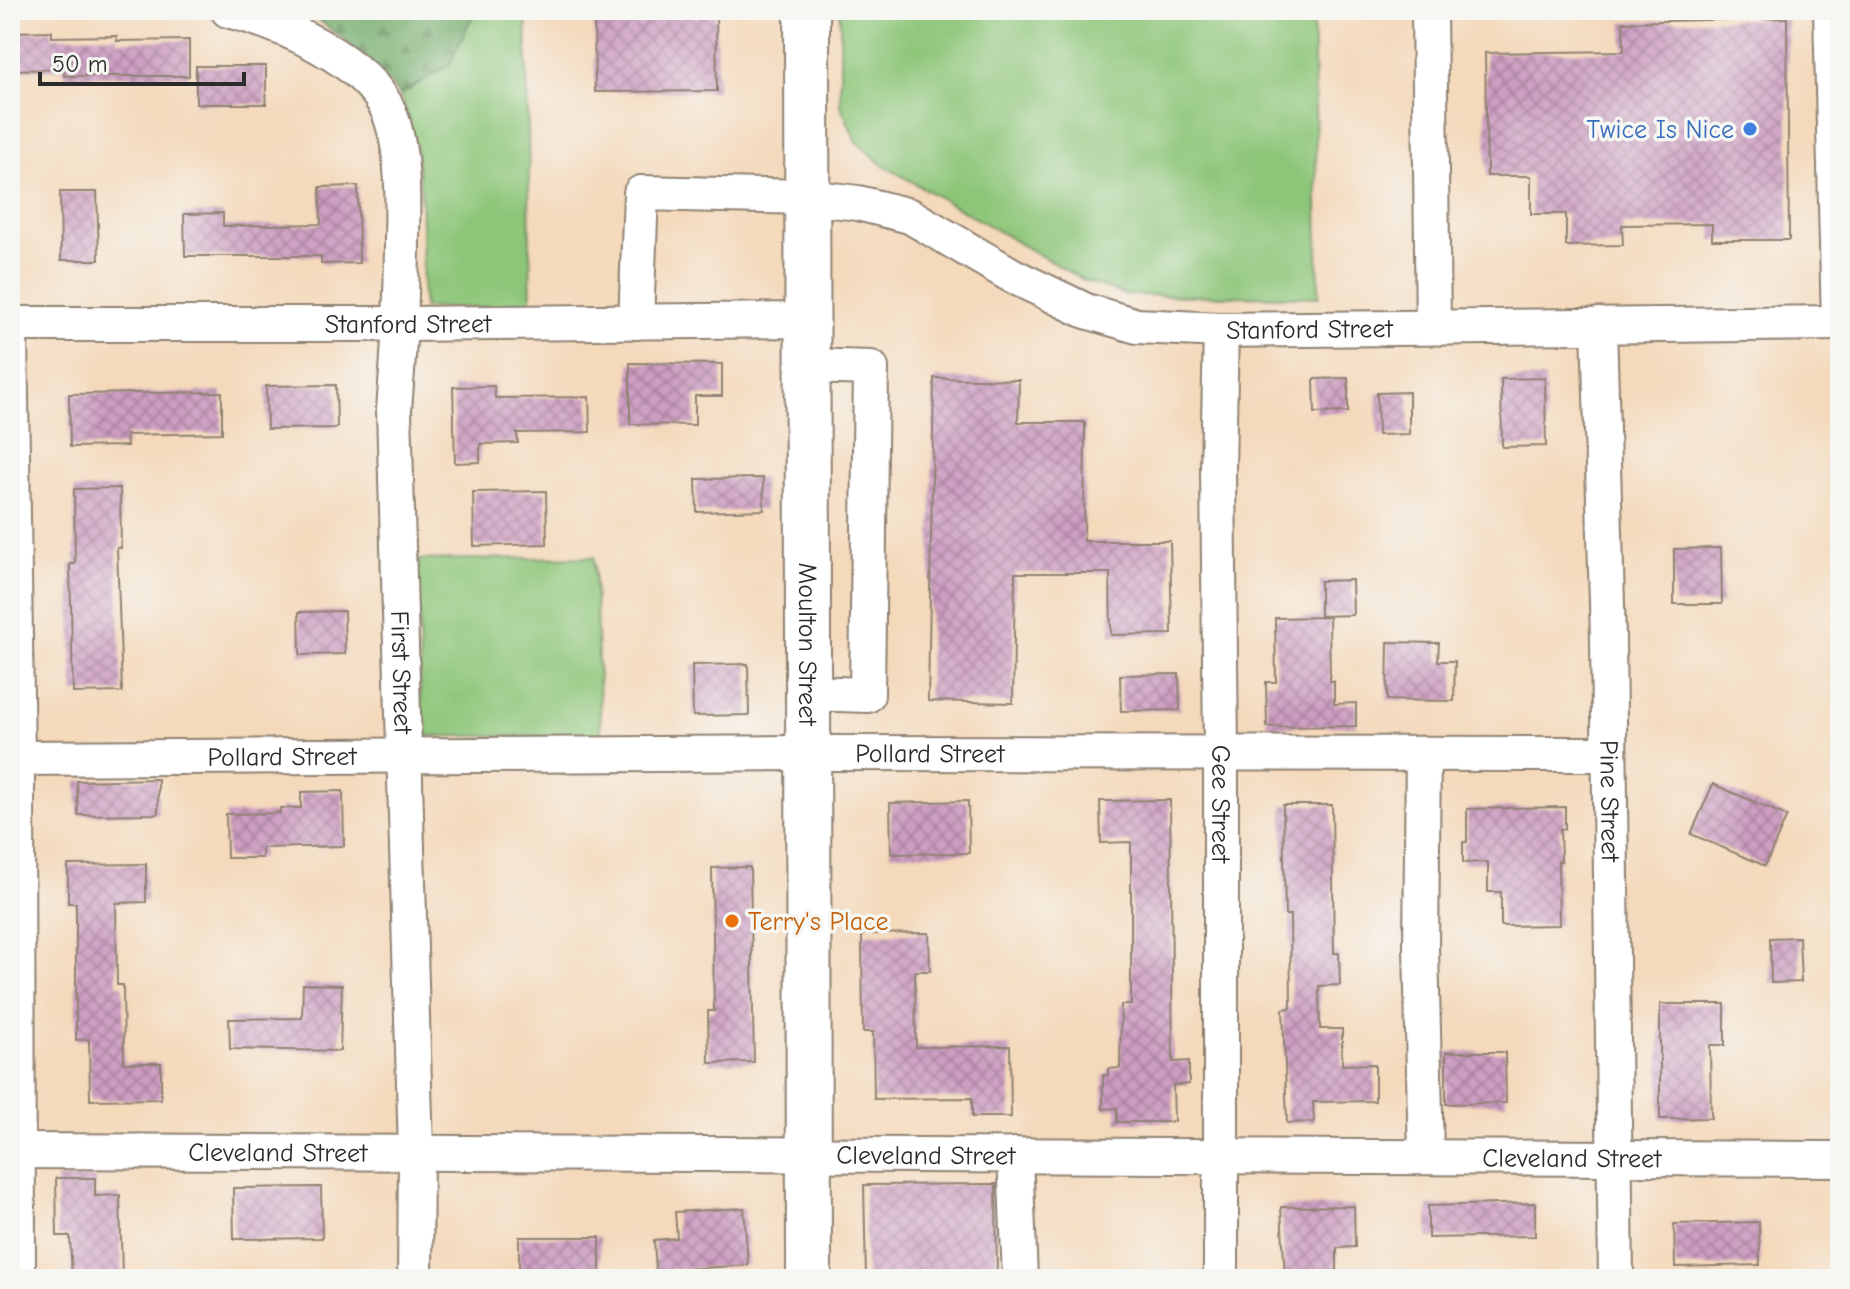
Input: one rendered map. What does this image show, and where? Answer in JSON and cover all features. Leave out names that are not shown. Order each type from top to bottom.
[{"type":"main road","name":"Moulton Street","points":[[807,10],[809,1279]]},
{"type":"street","name":"First Street","points":[[228,10],[274,24],[310,41],[361,75],[388,111],[403,185],[402,324],[394,410],[416,1152],[415,1279]]},
{"type":"street","points":[[1429,10],[1433,327]]},
{"type":"street","points":[[1831,10],[1840,323]]},
{"type":"street","name":"Stanford Street","points":[[636,322],[641,193],[807,197],[858,203],[910,216],[1013,276],[1086,311],[1137,326],[1221,330],[1840,323]]},
{"type":"street","name":"Stanford Street","points":[[10,324],[807,320]]},
{"type":"street","name":"Pine Street","points":[[1599,325],[1616,1279]]},
{"type":"street","name":"Gee Street","points":[[1221,330],[1218,469],[1221,1279]]},
{"type":"street","points":[[10,335],[14,1151],[18,1279]]},
{"type":"street","points":[[807,366],[871,368],[867,695],[808,693]]},
{"type":"street","name":"Pollard Street","points":[[14,758],[808,753],[1609,754]]},
{"type":"street","points":[[1423,754],[1421,947],[1426,1157]]},
{"type":"street","name":"Cleveland Street","points":[[14,1151],[1840,1159]]},
{"type":"street","points":[[1015,1155],[1020,1279]]},
{"type":"green space","points":[[306,10],[478,10],[469,22],[450,64],[400,95],[365,57]]},
{"type":"green space","points":[[478,10],[526,10],[531,306],[423,308],[419,173],[409,120],[400,95],[450,64],[469,22]]},
{"type":"green space","points":[[840,10],[1313,10],[1319,297],[1126,295],[1085,281],[881,164],[856,141],[840,104]]},
{"type":"green space","points":[[594,557],[601,736],[421,736],[418,560]]},
{"type":"building","points":[[594,10],[716,10],[717,91],[595,92]]},
{"type":"building","points":[[1787,18],[1789,240],[1712,240],[1712,224],[1622,225],[1623,245],[1566,246],[1566,214],[1531,214],[1531,176],[1487,176],[1485,53],[1624,51],[1623,22]]},
{"type":"building","points":[[52,31],[52,37],[117,36],[117,41],[189,40],[189,76],[64,76],[64,69],[10,70],[10,32]]},
{"type":"building","points":[[196,66],[266,66],[266,104],[196,104]]},
{"type":"building","points":[[358,186],[359,263],[321,264],[321,256],[185,256],[184,214],[223,213],[223,226],[321,224],[320,187]]},
{"type":"building","points":[[60,192],[97,192],[99,260],[61,260]]},
{"type":"building","points":[[630,363],[722,364],[722,396],[695,396],[695,425],[630,424]]},
{"type":"building","points":[[934,378],[1019,380],[1018,422],[1085,422],[1084,541],[1170,541],[1172,634],[1111,635],[1110,573],[1015,573],[1013,703],[928,701]]},
{"type":"building","points":[[1348,378],[1348,412],[1315,413],[1314,379]]},
{"type":"building","points":[[1545,378],[1546,446],[1502,447],[1501,379]]},
{"type":"building","points":[[336,385],[337,428],[267,429],[266,386]]},
{"type":"building","points":[[494,386],[495,398],[589,397],[590,432],[517,433],[518,443],[480,444],[480,462],[455,463],[453,387]]},
{"type":"building","points":[[222,392],[222,433],[126,435],[127,446],[70,447],[69,394]]},
{"type":"building","points":[[1409,392],[1409,434],[1378,435],[1377,393]]},
{"type":"building","points":[[763,478],[764,510],[697,512],[696,479]]},
{"type":"building","points":[[120,488],[121,548],[117,548],[122,692],[73,693],[70,564],[75,564],[74,489]]},
{"type":"building","points":[[546,491],[547,544],[474,546],[473,492]]},
{"type":"building","points":[[1721,548],[1722,604],[1674,604],[1674,549]]},
{"type":"building","points":[[1352,580],[1353,615],[1320,616],[1320,581]]},
{"type":"building","points":[[344,611],[345,654],[300,655],[299,612]]},
{"type":"building","points":[[1329,617],[1330,681],[1334,681],[1334,704],[1356,703],[1356,726],[1267,727],[1266,682],[1276,682],[1275,618]]},
{"type":"building","points":[[1388,642],[1439,643],[1438,661],[1455,661],[1454,701],[1387,700]]},
{"type":"building","points":[[748,664],[749,715],[693,716],[692,665]]},
{"type":"building","points":[[1179,674],[1180,710],[1121,711],[1120,675]]},
{"type":"building","points":[[158,779],[158,814],[78,815],[77,781]]},
{"type":"building","points":[[1713,784],[1787,816],[1765,866],[1691,834]]},
{"type":"building","points":[[343,791],[344,846],[262,848],[262,858],[227,858],[226,814],[280,813],[280,808],[301,808],[301,792]]},
{"type":"building","points":[[1170,800],[1173,1062],[1189,1061],[1189,1084],[1173,1085],[1174,1122],[1117,1122],[1117,1108],[1103,1109],[1103,1075],[1108,1075],[1108,1069],[1120,1068],[1121,1005],[1131,1005],[1131,842],[1101,843],[1100,801]]},
{"type":"building","points":[[968,801],[969,853],[891,854],[890,803]]},
{"type":"building","points":[[1283,805],[1332,805],[1334,953],[1339,953],[1340,985],[1319,986],[1320,1029],[1342,1029],[1342,1065],[1375,1064],[1375,1101],[1313,1102],[1314,1122],[1287,1123],[1283,1009],[1291,1008],[1290,915],[1285,915]]},
{"type":"building","points":[[1565,807],[1565,829],[1560,829],[1561,861],[1558,861],[1559,925],[1501,926],[1501,892],[1488,892],[1488,862],[1463,863],[1463,842],[1467,842],[1467,809]]},
{"type":"building","points":[[146,864],[146,902],[116,903],[117,985],[123,985],[124,1063],[161,1063],[161,1099],[90,1100],[89,1039],[76,1040],[76,903],[68,903],[68,865]]},
{"type":"building","points":[[750,867],[754,1062],[709,1063],[708,1011],[714,1011],[712,868]]},
{"type":"building","points":[[929,933],[930,971],[915,971],[916,1047],[1010,1046],[1011,1117],[972,1117],[972,1098],[874,1099],[873,1032],[863,1032],[862,934]]},
{"type":"building","points":[[1799,937],[1801,982],[1771,983],[1770,938]]},
{"type":"building","points":[[303,984],[342,985],[340,1051],[230,1049],[229,1019],[302,1018]]},
{"type":"building","points":[[1660,1004],[1725,1004],[1725,1045],[1710,1045],[1711,1118],[1660,1119]]},
{"type":"building","points":[[1446,1052],[1505,1052],[1506,1103],[1446,1104]]},
{"type":"building","points":[[56,1178],[95,1178],[95,1196],[120,1195],[122,1279],[72,1279],[70,1236],[57,1236]]},
{"type":"building","points":[[996,1184],[997,1279],[866,1279],[864,1185]]},
{"type":"building","points":[[321,1187],[322,1238],[234,1239],[233,1188]]},
{"type":"building","points":[[1535,1203],[1535,1236],[1428,1238],[1428,1206]]},
{"type":"building","points":[[1354,1206],[1355,1247],[1337,1248],[1337,1279],[1285,1279],[1281,1207]]},
{"type":"building","points":[[744,1208],[748,1265],[656,1271],[654,1240],[677,1238],[675,1212]]},
{"type":"building","points":[[1759,1222],[1760,1265],[1675,1267],[1674,1224]]},
{"type":"building","points":[[519,1237],[600,1237],[600,1279],[519,1279]]},
{"type":"place","name":"Twice Is Nice","points":[[1750,129]]},
{"type":"place","name":"Terry's Place","points":[[732,921]]}]
